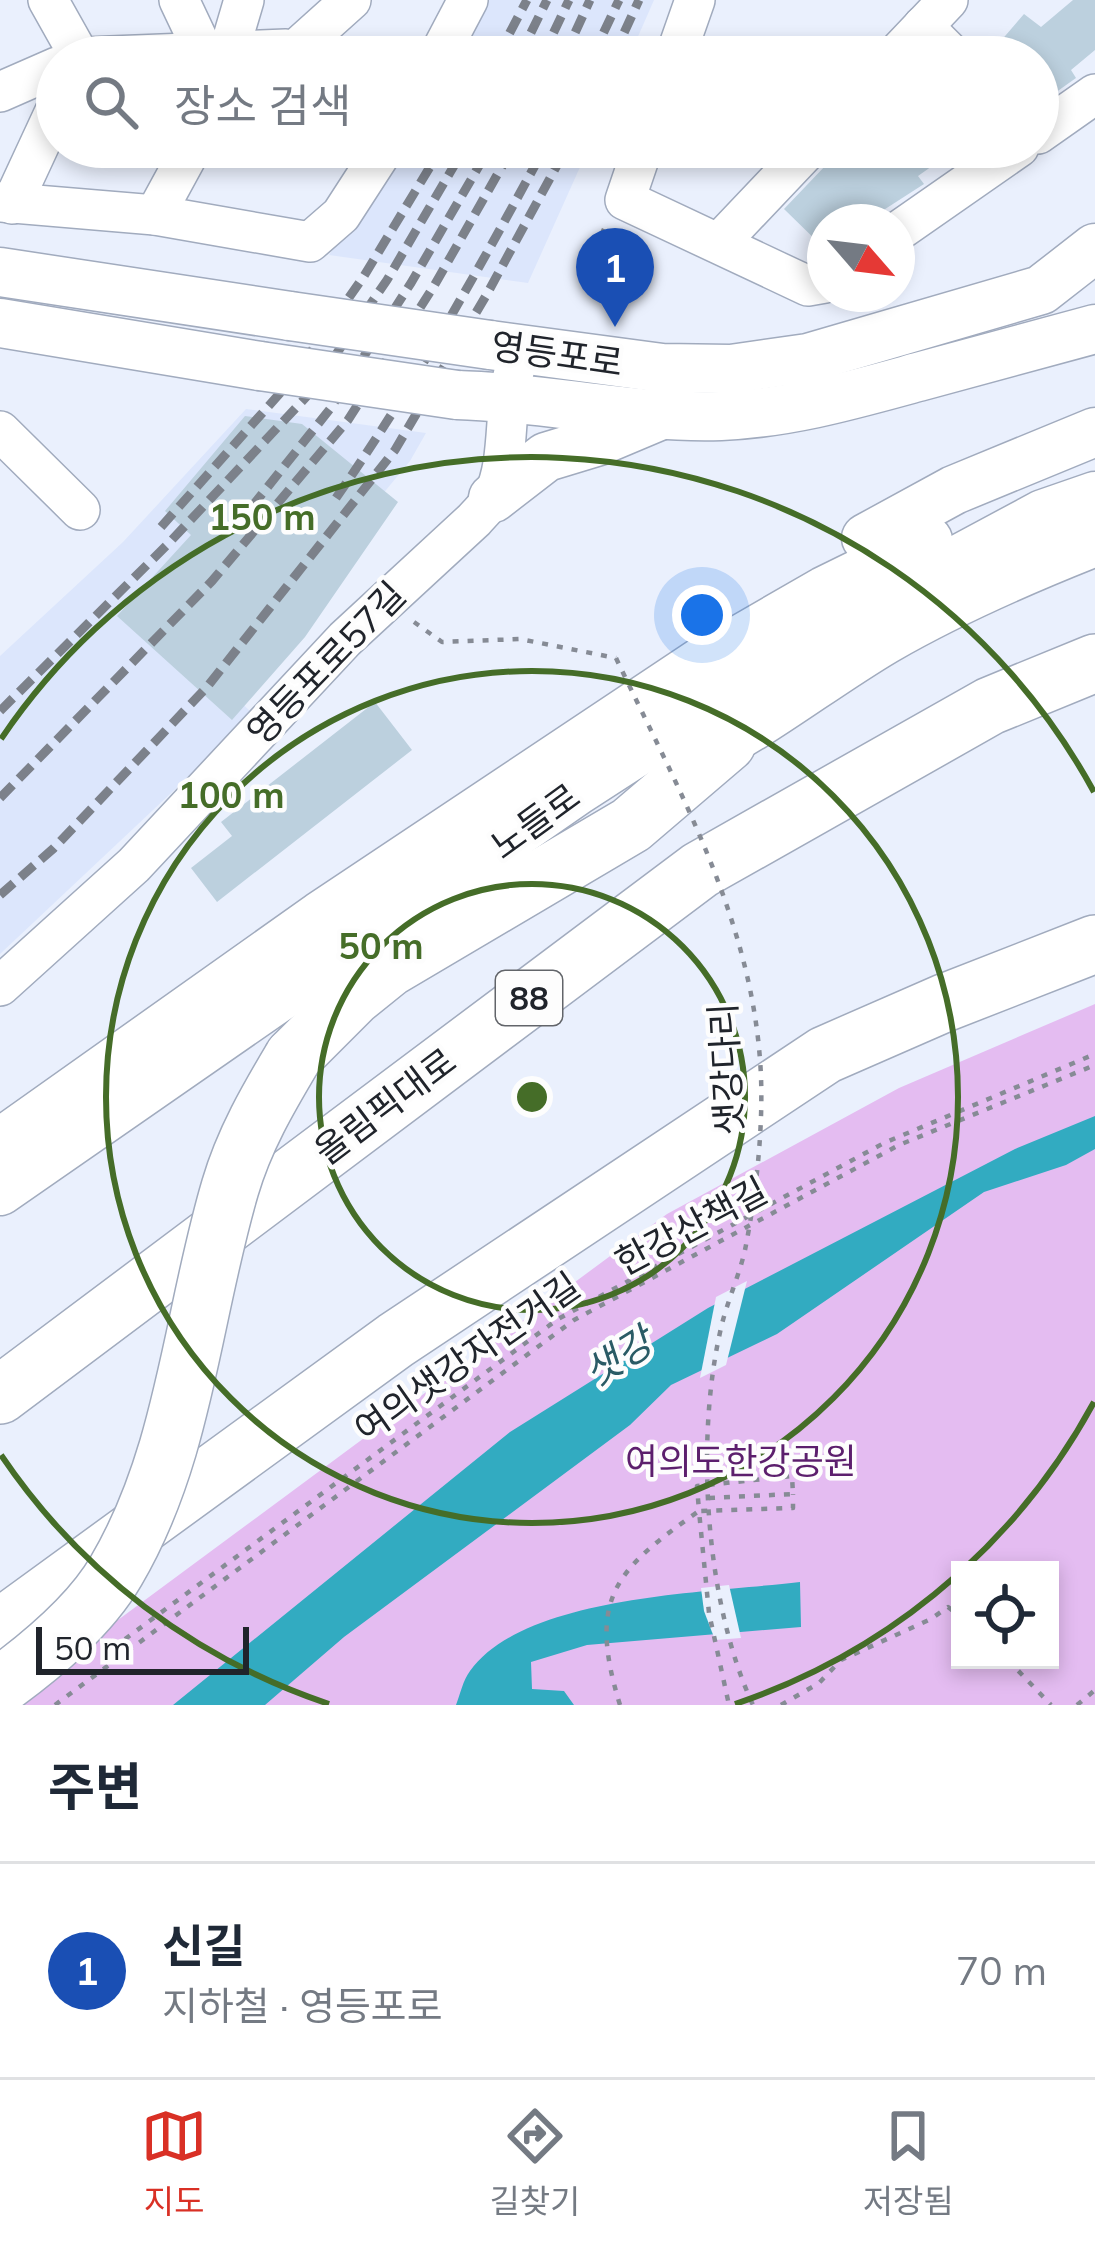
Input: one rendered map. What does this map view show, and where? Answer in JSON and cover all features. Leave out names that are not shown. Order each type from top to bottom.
[{"type":"highway","name":"올림픽대로","points":[[0,1395],[700,870],[990,706],[1095,663]]},
{"type":"highway","points":[[0,1686],[67,1629],[115,1575],[156,1492],[230,1188],[254,1123],[293,1057],[389,968],[632,825],[727,743]]},
{"type":"highway","points":[[0,1628],[396,1340],[825,1055],[1095,944]]},
{"type":"main road","name":"영등포로","points":[[0,272],[662,368],[731,369],[808,358],[1041,290],[1095,248]]},
{"type":"main road","points":[[910,380],[1041,290]]},
{"type":"main road","name":"영등포로","points":[[0,323],[457,395],[716,416],[781,412],[1095,329]]},
{"type":"main road","points":[[493,497],[546,457],[664,414]]},
{"type":"main road","points":[[320,916],[590,709],[797,576],[954,490],[1095,432]]},
{"type":"main road","name":"노들로","points":[[5,1137],[320,916],[701,662],[824,591],[1095,461]]},
{"type":"main road","name":"노들로","points":[[0,1191],[578,790],[853,616],[1043,514],[1095,496]]},
{"type":"main road","points":[[480,860],[727,743],[886,640],[1037,565],[1095,542]]},
{"type":"street","points":[[48,0],[69,36]]},
{"type":"street","points":[[179,0],[202,36]]},
{"type":"street","points":[[223,36],[244,0]]},
{"type":"street","points":[[315,36],[351,0]]},
{"type":"street","points":[[449,36],[468,0]]},
{"type":"street","points":[[682,36],[694,0]]},
{"type":"street","points":[[914,36],[936,13]]},
{"type":"street","points":[[0,92],[36,77]]},
{"type":"street","points":[[1059,119],[1095,94]]},
{"type":"street","points":[[36,147],[6,203],[155,214],[310,242],[341,215],[371,168]]},
{"type":"street","points":[[155,214],[180,168]]},
{"type":"street","points":[[636,168],[625,200],[807,286]]},
{"type":"street","points":[[719,243],[790,168]]},
{"type":"street","points":[[915,219],[989,168]]},
{"type":"street","points":[[493,497],[508,396],[506,346]]},
{"type":"street","points":[[0,431],[80,510]]},
{"type":"street","name":"영등포로57길","points":[[0,986],[134,865],[345,639],[493,497]]},
{"type":"path","points":[[584,274],[601,233],[625,200]]},
{"type":"path","name":"샛강다리","points":[[401,614],[442,642],[520,639],[616,658],[736,924],[758,1029],[758,1139],[745,1250],[720,1330],[709,1417],[709,1498],[719,1589],[742,1681],[753,1705]]},
{"type":"path","name":"여의샛강자전거길","points":[[111,1650],[558,1318],[884,1143],[1095,1054]]},
{"type":"path","name":"한강산책길","points":[[55,1705],[574,1320],[899,1145],[1095,1065]]},
{"type":"path","points":[[620,1705],[607,1649],[611,1593],[644,1550],[699,1511],[794,1508],[792,1476],[697,1486],[699,1511],[709,1613],[729,1705]]},
{"type":"path","points":[[709,1498],[793,1494]]},
{"type":"path","points":[[781,1705],[805,1693],[841,1660],[951,1609]]},
{"type":"path","points":[[1017,1669],[1051,1705]]},
{"type":"path","points":[[1077,1705],[1095,1690]]},
{"type":"shaded area","points":[[484,0],[654,0],[638,36],[467,36]]},
{"type":"shaded area","points":[[385,168],[580,168],[528,283],[329,255]]},
{"type":"shaded area","points":[[246,409],[426,433],[410,461],[224,686],[254,715],[0,954],[0,656],[123,542]]},
{"type":"green space","name":"여의도한강공원","points":[[1095,1004],[1095,1705],[3,1705],[667,1214],[899,1088]]},
{"type":"water","points":[[1095,1116],[1095,1149],[1066,1165],[984,1192],[777,1334],[671,1385],[630,1425],[344,1637],[265,1705],[173,1705],[510,1432],[708,1308],[1015,1149]]},
{"type":"water","points":[[800,1582],[801,1627],[587,1645],[531,1662],[532,1689],[564,1691],[574,1705],[456,1705],[470,1671],[497,1646],[533,1626],[623,1602]]},
{"type":"pier","points":[[747,1281],[726,1365],[700,1378],[716,1297]]},
{"type":"pier","points":[[729,1585],[741,1638],[715,1640],[701,1588]]},
{"type":"building","points":[[1073,0],[1095,0],[1095,50],[1071,70],[1076,78],[1059,90],[1059,36],[1005,36],[1024,14],[1041,27]]},
{"type":"building","points":[[823,168],[929,168],[918,176],[924,184],[893,204],[807,204],[807,231],[784,209]]},
{"type":"building","points":[[245,416],[302,424],[398,502],[305,637],[232,720],[117,616],[191,535],[165,511]]},
{"type":"building","points":[[375,702],[412,750],[217,902],[191,868],[232,836],[221,822]]},
{"type":"railway","points":[[508,36],[527,0]]},
{"type":"railway","points":[[529,36],[547,0]]},
{"type":"railway","points":[[552,36],[569,0]]},
{"type":"railway","points":[[574,36],[590,0]]},
{"type":"railway","points":[[602,36],[619,0]]},
{"type":"railway","points":[[623,36],[639,0]]},
{"type":"railway","points":[[161,527],[289,383],[364,276],[429,168]]},
{"type":"railway","points":[[0,711],[168,544],[308,395],[387,280],[453,168]]},
{"type":"railway","points":[[234,529],[330,409],[478,168]]},
{"type":"railway","points":[[0,798],[212,581],[348,420],[434,286],[501,168]]},
{"type":"railway","points":[[336,498],[419,369],[533,168]]},
{"type":"railway","points":[[0,895],[54,848],[207,687],[395,450],[556,168]]},
{"type":"place","name":"신길","points":[[615,327]]},
{"type":"water label","name":"샛강","points":[[618,1357]]}]
